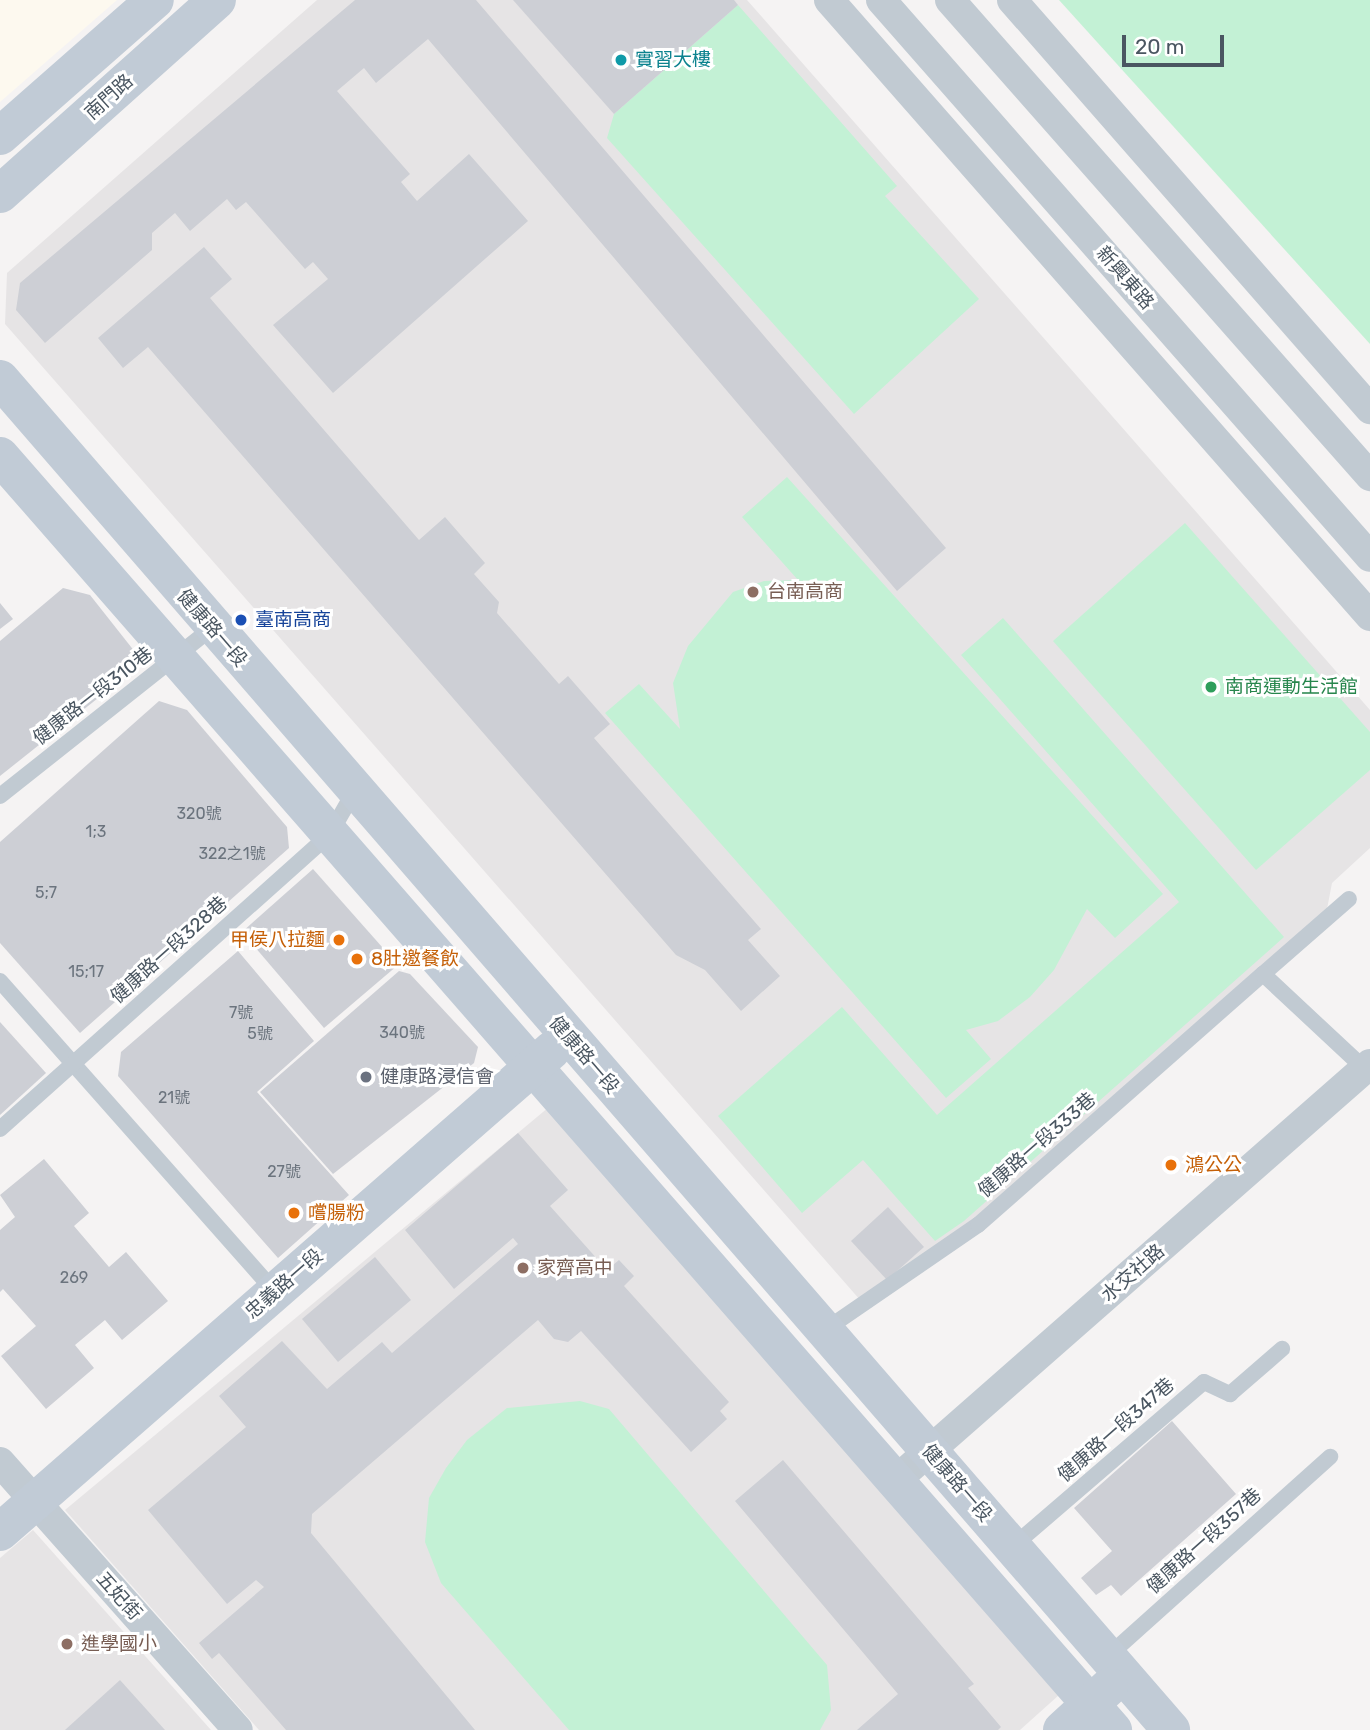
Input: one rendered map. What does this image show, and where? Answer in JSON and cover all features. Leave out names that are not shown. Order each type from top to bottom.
[{"type":"street","points":[[0,136],[155,0]]},
{"type":"street","name":"南門路","points":[[0,194],[217,0]]},
{"type":"street","points":[[829,0],[1370,615]]},
{"type":"street","name":"新興東路","points":[[881,0],[1370,557]]},
{"type":"street","points":[[950,0],[1370,476]]},
{"type":"street","points":[[1012,0],[1370,409]]},
{"type":"street","name":"健康路一段","points":[[0,379],[354,792],[1171,1730]]},
{"type":"street","points":[[5,471],[176,658],[1101,1717]]},
{"type":"street","name":"忠義路一段","points":[[0,1532],[568,1036]]},
{"type":"street","name":"水交社路","points":[[895,1481],[1368,1067]]},
{"type":"street","name":"五妃街","points":[[0,1462],[238,1730]]},
{"type":"street","points":[[1101,1717],[1115,1666]]},
{"type":"street","points":[[1062,1730],[1101,1717]]},
{"type":"lane","name":"健康路一段310巷","points":[[0,796],[212,628]]},
{"type":"lane","name":"健康路一段328巷","points":[[0,1129],[330,834],[354,792]]},
{"type":"lane","name":"健康路一段333巷","points":[[825,1330],[978,1225],[1349,899]]},
{"type":"lane","points":[[1263,974],[1368,1067]]},
{"type":"lane","points":[[0,981],[275,1292]]},
{"type":"lane","name":"健康路一段347巷","points":[[1012,1547],[1204,1382],[1230,1394],[1282,1349]]},
{"type":"lane","name":"健康路一段357巷","points":[[1115,1666],[1330,1457]]},
{"type":"shaded area","points":[[0,0],[117,0],[0,102]]},
{"type":"shaded area","name":"台南高商","points":[[317,0],[747,0],[1370,710],[1370,848],[1332,883],[1327,909],[973,1222],[861,1301],[5,324],[7,273]]},
{"type":"shaded area","name":"家齊高中","points":[[549,1107],[1059,1695],[1020,1730],[259,1730],[65,1510]]},
{"type":"shaded area","name":"進學國小","points":[[33,1530],[211,1730],[0,1730],[0,1558]]},
{"type":"green space","points":[[1059,0],[1370,0],[1370,344]]},
{"type":"green space","points":[[738,5],[897,186],[885,196],[979,299],[854,414],[607,138],[614,114]]},
{"type":"green space","points":[[787,477],[1163,894],[1115,938],[1087,909],[1054,970],[1030,997],[998,1021],[966,1030],[991,1059],[946,1098],[605,713],[639,684],[680,729],[673,683],[688,646],[733,592],[764,581],[798,580],[742,517]]},
{"type":"green space","name":"南商運動生活館","points":[[1185,523],[1370,732],[1370,770],[1256,870],[1053,641]]},
{"type":"green space","points":[[1003,618],[1284,937],[964,1221],[935,1241],[863,1160],[802,1213],[718,1116],[842,1007],[937,1115],[1179,902],[961,655]]},
{"type":"green space","points":[[580,1401],[609,1409],[827,1665],[831,1710],[820,1730],[569,1730],[441,1583],[425,1542],[429,1498],[446,1468],[467,1440],[507,1408]]},
{"type":"building","points":[[355,0],[476,0],[946,548],[897,591],[428,39],[376,83],[364,68],[337,91],[410,174],[401,182],[417,201],[469,154],[528,221],[333,393],[273,325],[328,279],[313,262],[305,269],[246,202],[236,210],[227,199],[190,231],[175,213],[152,233],[152,250],[45,343],[16,310],[20,283]]},
{"type":"building","name":"實習大樓","points":[[513,0],[734,0],[738,5],[614,114]]},
{"type":"building","points":[[204,247],[232,279],[210,298],[419,540],[445,517],[485,563],[474,574],[499,602],[497,613],[559,684],[568,676],[610,724],[594,738],[761,929],[748,940],[780,976],[741,1011],[705,970],[676,955],[148,347],[123,368],[98,338]]},
{"type":"building","points":[[63,588],[90,595],[135,652],[127,675],[0,776],[0,641]]},
{"type":"building","points":[[0,603],[13,619],[0,629]]},
{"type":"building","points":[[159,701],[187,710],[287,827],[289,848],[80,1033],[0,943],[0,842]]},
{"type":"building","points":[[313,869],[398,965],[324,1028],[242,932]]},
{"type":"building","points":[[238,951],[314,1041],[257,1092],[349,1195],[278,1258],[118,1076],[121,1052]]},
{"type":"building","name":"健康路浸信會","points":[[399,971],[410,974],[478,1047],[474,1063],[333,1174],[260,1092]]},
{"type":"building","points":[[0,1022],[46,1073],[0,1115]]},
{"type":"building","points":[[518,1133],[568,1190],[550,1206],[607,1270],[619,1260],[634,1276],[624,1286],[729,1402],[720,1411],[727,1419],[691,1452],[581,1331],[568,1342],[554,1339],[538,1320],[312,1514],[311,1533],[475,1730],[286,1730],[219,1653],[212,1659],[199,1643],[264,1587],[256,1580],[227,1604],[148,1510],[246,1427],[219,1396],[282,1341],[327,1389],[382,1342],[392,1353],[518,1244],[513,1238],[454,1289],[405,1230]]},
{"type":"building","points":[[44,1159],[89,1213],[74,1226],[109,1267],[126,1252],[168,1301],[122,1340],[105,1320],[75,1345],[94,1368],[46,1409],[1,1356],[36,1326],[3,1289],[0,1292],[0,1230],[15,1217],[0,1195]]},
{"type":"building","points":[[888,1207],[924,1247],[887,1280],[851,1241]]},
{"type":"building","points":[[375,1257],[411,1300],[338,1362],[302,1319]]},
{"type":"building","points":[[1172,1421],[1236,1494],[1121,1596],[1111,1585],[1096,1595],[1081,1578],[1112,1551],[1074,1508]]},
{"type":"building","points":[[783,1460],[974,1684],[968,1688],[1001,1727],[998,1730],[857,1730],[898,1694],[735,1501]]},
{"type":"building","points":[[120,1680],[165,1730],[65,1730]]},
{"type":"place","name":"實習大樓","points":[[621,60]]},
{"type":"place","name":"台南高商","points":[[753,592]]},
{"type":"place","name":"臺南高商","points":[[241,620]]},
{"type":"place","name":"南商運動生活館","points":[[1211,687]]},
{"type":"place","name":"甲侯八拉麵","points":[[339,940]]},
{"type":"place","name":"8肚邀餐飲","points":[[357,959]]},
{"type":"place","name":"健康路浸信會","points":[[366,1077]]},
{"type":"place","name":"鴻公公","points":[[1171,1165]]},
{"type":"place","name":"嚐腸粉","points":[[294,1213]]},
{"type":"place","name":"家齊高中","points":[[523,1268]]},
{"type":"place","name":"進學國小","points":[[67,1644]]}]
